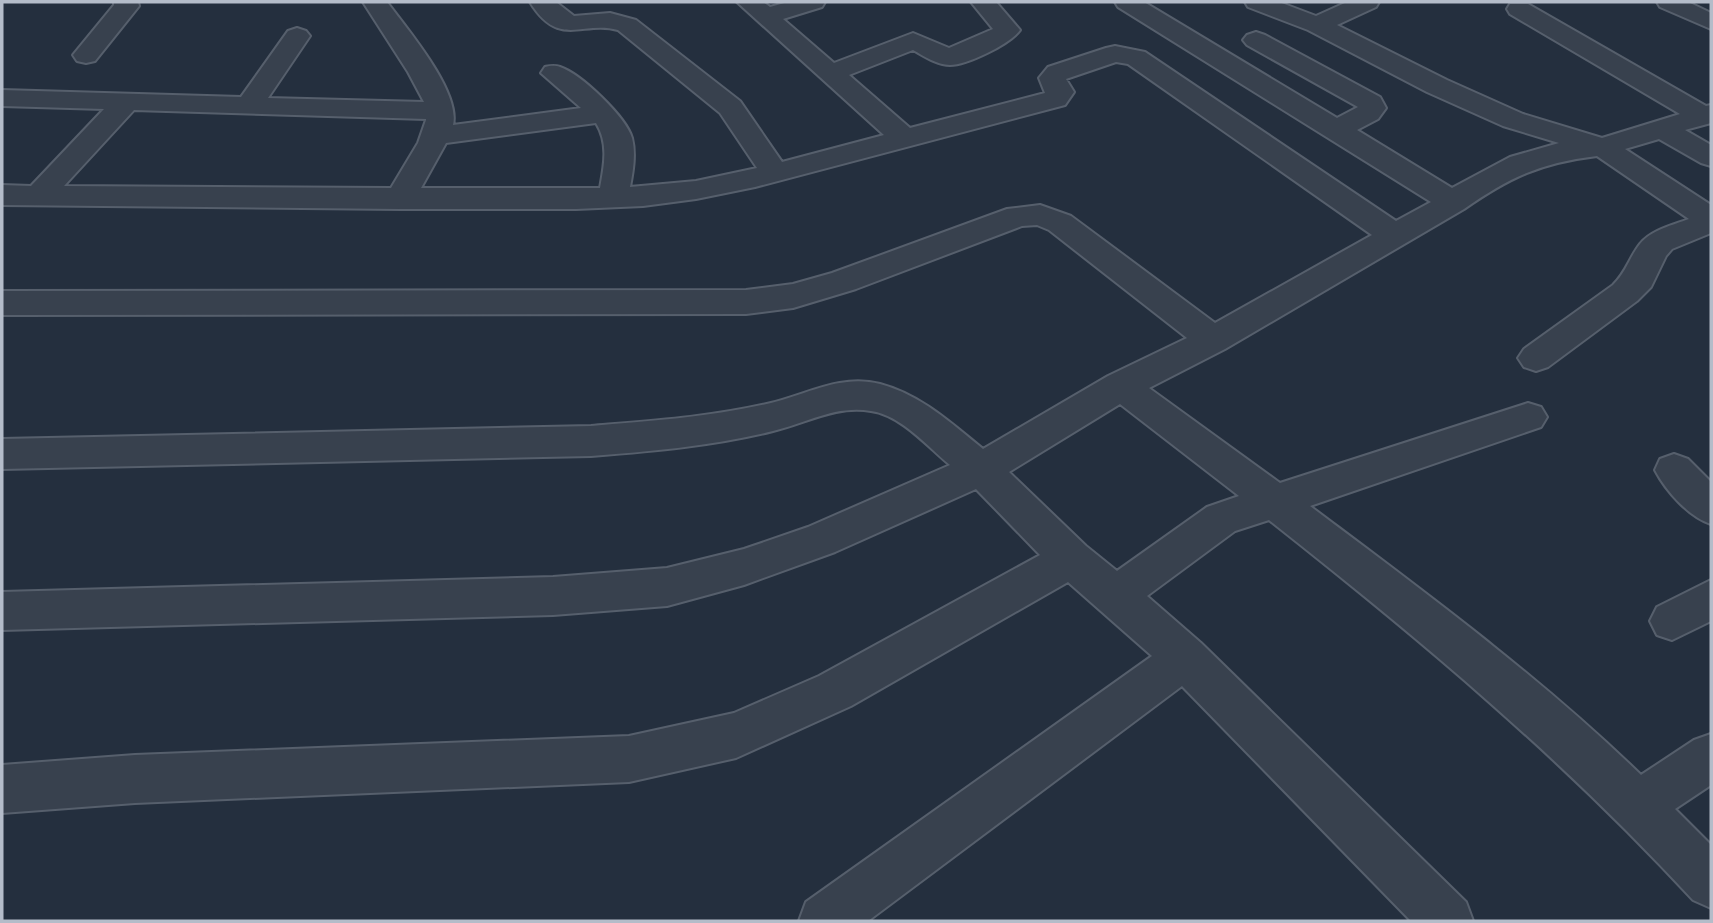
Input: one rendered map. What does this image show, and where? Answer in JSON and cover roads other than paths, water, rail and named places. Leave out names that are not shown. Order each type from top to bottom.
[{"type":"street","points":[[86,55],[127,6],[127,2]]},
{"type":"street","points":[[375,2],[429,87],[438,124],[399,199]]},
{"type":"street","points":[[542,2],[560,20],[568,23],[617,11],[627,25],[730,107],[751,133],[774,173]]},
{"type":"street","points":[[758,9],[813,2]]},
{"type":"street","points":[[831,73],[913,41],[950,57],[998,38],[1007,30],[983,2]]},
{"type":"street","points":[[1127,2],[1453,202]]},
{"type":"street","points":[[1257,2],[1317,25],[1437,86],[1513,120],[1602,146],[1711,220]]},
{"type":"street","points":[[1317,25],[1367,2]]},
{"type":"street","points":[[1669,2],[1711,22]]},
{"type":"street","points":[[758,9],[902,137]]},
{"type":"street","points":[[1519,9],[1708,114]]},
{"type":"street","points":[[1126,55],[1138,46],[1176,32]]},
{"type":"street","points":[[248,106],[297,36]]},
{"type":"street","points":[[1256,40],[1370,103],[1372,108],[1368,113],[1336,130]]},
{"type":"street","points":[[2,195],[613,198],[696,190],[774,173],[902,137],[1055,99],[1060,92],[1052,78],[1057,73],[1115,54],[1136,58],[1394,235]]},
{"type":"street","points":[[554,73],[602,114],[616,133],[619,156],[613,198]]},
{"type":"street","points":[[2,99],[248,106],[438,124],[602,114]]},
{"type":"street","points":[[38,195],[126,102]]},
{"type":"street","points":[[2,611],[553,596],[667,587],[744,566],[821,540],[981,469],[1121,386],[1213,340],[1453,202],[1481,183],[1520,163],[1559,152],[1602,146],[1708,114]]},
{"type":"street","points":[[1661,128],[1711,157]]},
{"type":"street","points":[[2,303],[746,302],[793,296],[844,281],[1018,216],[1040,215],[1060,223],[1213,340]]},
{"type":"street","points":[[1536,358],[1625,292],[1639,279],[1652,251],[1661,242],[1711,220]]},
{"type":"street","points":[[1121,386],[1390,590],[1527,703],[1638,805],[1711,882]]},
{"type":"street","points":[[2,454],[591,441],[699,431],[773,416],[839,395],[877,397],[909,410],[981,469],[1071,559],[1116,595],[1185,658],[1447,921]]},
{"type":"street","points":[[1116,595],[1221,519],[1528,418]]},
{"type":"street","points":[[1674,470],[1711,508]]},
{"type":"street","points":[[2,789],[149,779],[629,759],[736,735],[835,691],[1071,559]]},
{"type":"street","points":[[1672,621],[1711,599]]},
{"type":"street","points":[[825,921],[1185,658]]},
{"type":"street","points":[[1638,805],[1711,757]]}]
